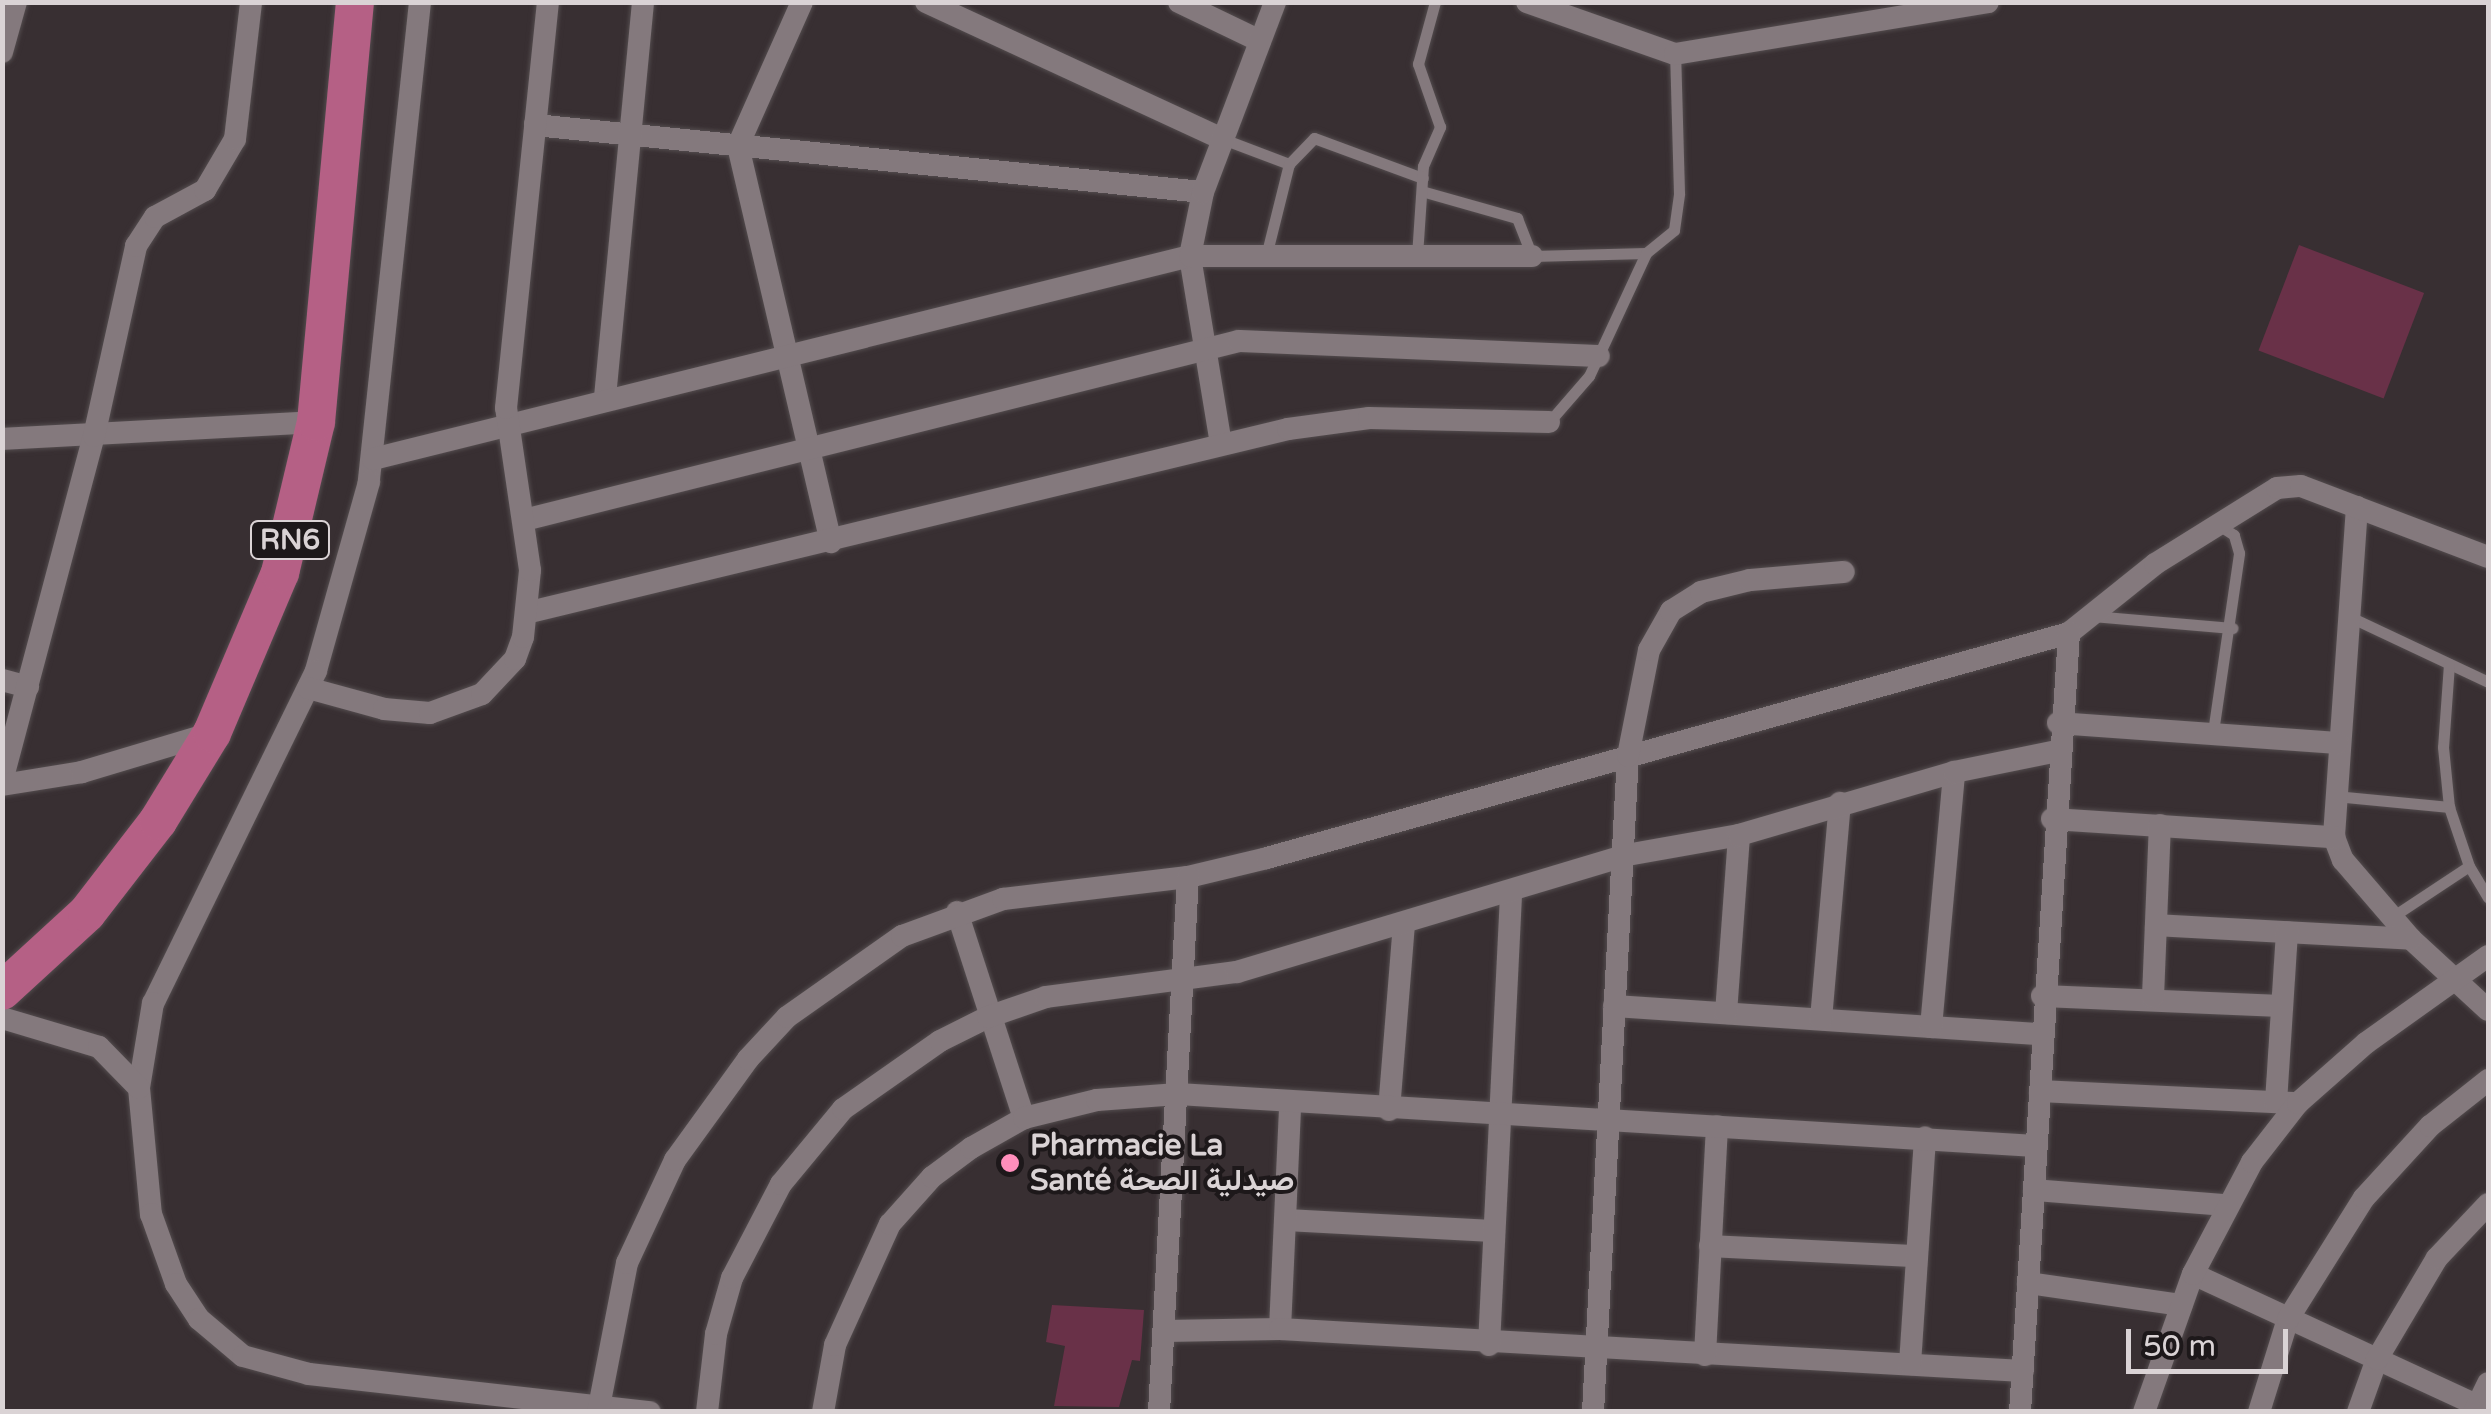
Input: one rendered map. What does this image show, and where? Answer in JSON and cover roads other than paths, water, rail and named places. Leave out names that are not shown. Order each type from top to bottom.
[{"type":"main road","name":"RN6","points":[[2,990],[88,912],[158,821],[212,733],[280,573],[316,422],[355,2]]},
{"type":"street","points":[[2,52],[16,2]]},
{"type":"street","points":[[212,733],[82,772],[2,783],[144,229],[205,190],[235,139],[251,2]]},
{"type":"street","points":[[420,2],[373,458],[334,618],[308,688],[172,955],[153,1003],[139,1088],[151,1214],[176,1284],[220,1342],[272,1367],[598,1409],[650,1412]]},
{"type":"street","points":[[308,688],[407,713],[461,705],[498,680],[515,658],[530,612],[524,520],[506,422],[548,2]]},
{"type":"street","points":[[605,397],[643,2]]},
{"type":"street","points":[[802,2],[738,146],[792,354],[831,542]]},
{"type":"street","points":[[926,2],[1223,139]]},
{"type":"street","points":[[1179,2],[1260,41]]},
{"type":"street","points":[[1220,444],[1201,352],[1190,256],[1203,192],[1275,2]]},
{"type":"street","points":[[1527,2],[1675,54],[1978,4]]},
{"type":"street","points":[[536,125],[1203,192]]},
{"type":"street","points":[[373,458],[605,397],[1190,256],[1266,252],[1417,258],[1532,256]]},
{"type":"street","points":[[524,520],[810,445],[1258,340],[1600,356]]},
{"type":"street","points":[[530,612],[831,542],[1220,444],[1370,418],[1549,422]]},
{"type":"street","points":[[2,439],[316,422]]},
{"type":"street","points":[[598,1409],[627,1264],[675,1160],[711,1106],[788,1017],[902,936],[957,912],[1059,888],[1188,876],[2069,633],[2215,523],[2277,488],[2302,486],[2488,556]]},
{"type":"street","points":[[2356,506],[2344,614],[2334,837],[2343,860],[2411,939],[2488,1010]]},
{"type":"street","points":[[1592,1412],[1604,1123],[1627,855],[1628,756],[1649,650],[1671,611],[1701,592],[1750,580],[1844,572]]},
{"type":"street","points":[[2020,1412],[2058,723],[2069,633]]},
{"type":"street","points":[[2,680],[28,687]]},
{"type":"street","points":[[2058,723],[2337,743]]},
{"type":"street","points":[[707,1412],[716,1334],[732,1278],[780,1184],[856,1098],[988,1017],[1046,996],[1183,984],[1511,894],[1627,855],[1739,834],[1954,772],[2057,751]]},
{"type":"street","points":[[1931,1027],[1954,772]]},
{"type":"street","points":[[1821,1019],[1840,803]]},
{"type":"street","points":[[2052,819],[2334,837]]},
{"type":"street","points":[[2152,997],[2160,824]]},
{"type":"street","points":[[1726,1013],[1739,834]]},
{"type":"street","points":[[1159,1412],[1188,876]]},
{"type":"street","points":[[1489,1346],[1491,1231],[1504,1115],[1511,894]]},
{"type":"street","points":[[957,912],[1024,1118]]},
{"type":"street","points":[[1389,1110],[1404,925]]},
{"type":"street","points":[[2156,925],[2411,939]]},
{"type":"street","points":[[2287,932],[2282,1006],[2287,1102]]},
{"type":"street","points":[[2144,1412],[2181,1305],[2224,1205],[2287,1102],[2453,977],[2488,956]]},
{"type":"street","points":[[2042,996],[2152,997],[2282,1006]]},
{"type":"street","points":[[1614,1006],[2041,1034]]},
{"type":"street","points":[[2,1018],[99,1047],[139,1088]]},
{"type":"street","points":[[2259,1412],[2288,1319],[2364,1198],[2430,1126],[2488,1080]]},
{"type":"street","points":[[2040,1091],[2287,1102]]},
{"type":"street","points":[[823,1412],[835,1345],[890,1224],[932,1177],[1024,1118],[1097,1100],[1178,1094],[1290,1106],[1925,1137],[2035,1146]]},
{"type":"street","points":[[1280,1329],[1288,1220],[1290,1106]]},
{"type":"street","points":[[1705,1355],[1716,1126]]},
{"type":"street","points":[[1910,1364],[1925,1137]]},
{"type":"street","points":[[2034,1190],[2224,1205]]},
{"type":"street","points":[[2358,1412],[2377,1359],[2437,1258],[2488,1204]]},
{"type":"street","points":[[1288,1220],[1491,1231]]},
{"type":"street","points":[[1710,1246],[1917,1256]]},
{"type":"street","points":[[2194,1274],[2480,1409],[2488,1383]]},
{"type":"street","points":[[2028,1283],[2181,1305]]},
{"type":"street","points":[[1165,1331],[1280,1329],[1489,1346],[2022,1371]]},
{"type":"lane","points":[[1417,258],[1424,185],[1440,127],[1418,64],[1436,2]]},
{"type":"lane","points":[[1549,422],[1566,408],[1600,356],[1646,253],[1674,230],[1679,193],[1675,54]]},
{"type":"lane","points":[[1266,252],[1289,164],[1314,138],[1325,139],[1424,185],[1517,218],[1532,256],[1646,253]]},
{"type":"lane","points":[[1223,139],[1289,164]]},
{"type":"lane","points":[[2213,732],[2232,628],[2238,542],[2215,523]]},
{"type":"lane","points":[[2344,614],[2488,682]]},
{"type":"lane","points":[[2090,616],[2232,628]]},
{"type":"lane","points":[[2449,664],[2443,747],[2449,807],[2469,866],[2488,898]]},
{"type":"lane","points":[[2335,796],[2449,807]]},
{"type":"lane","points":[[2392,916],[2469,866]]},
{"type":"place","name":"Pharmacie La Santé صيدلية الصحة","points":[[1010,1163]]}]
